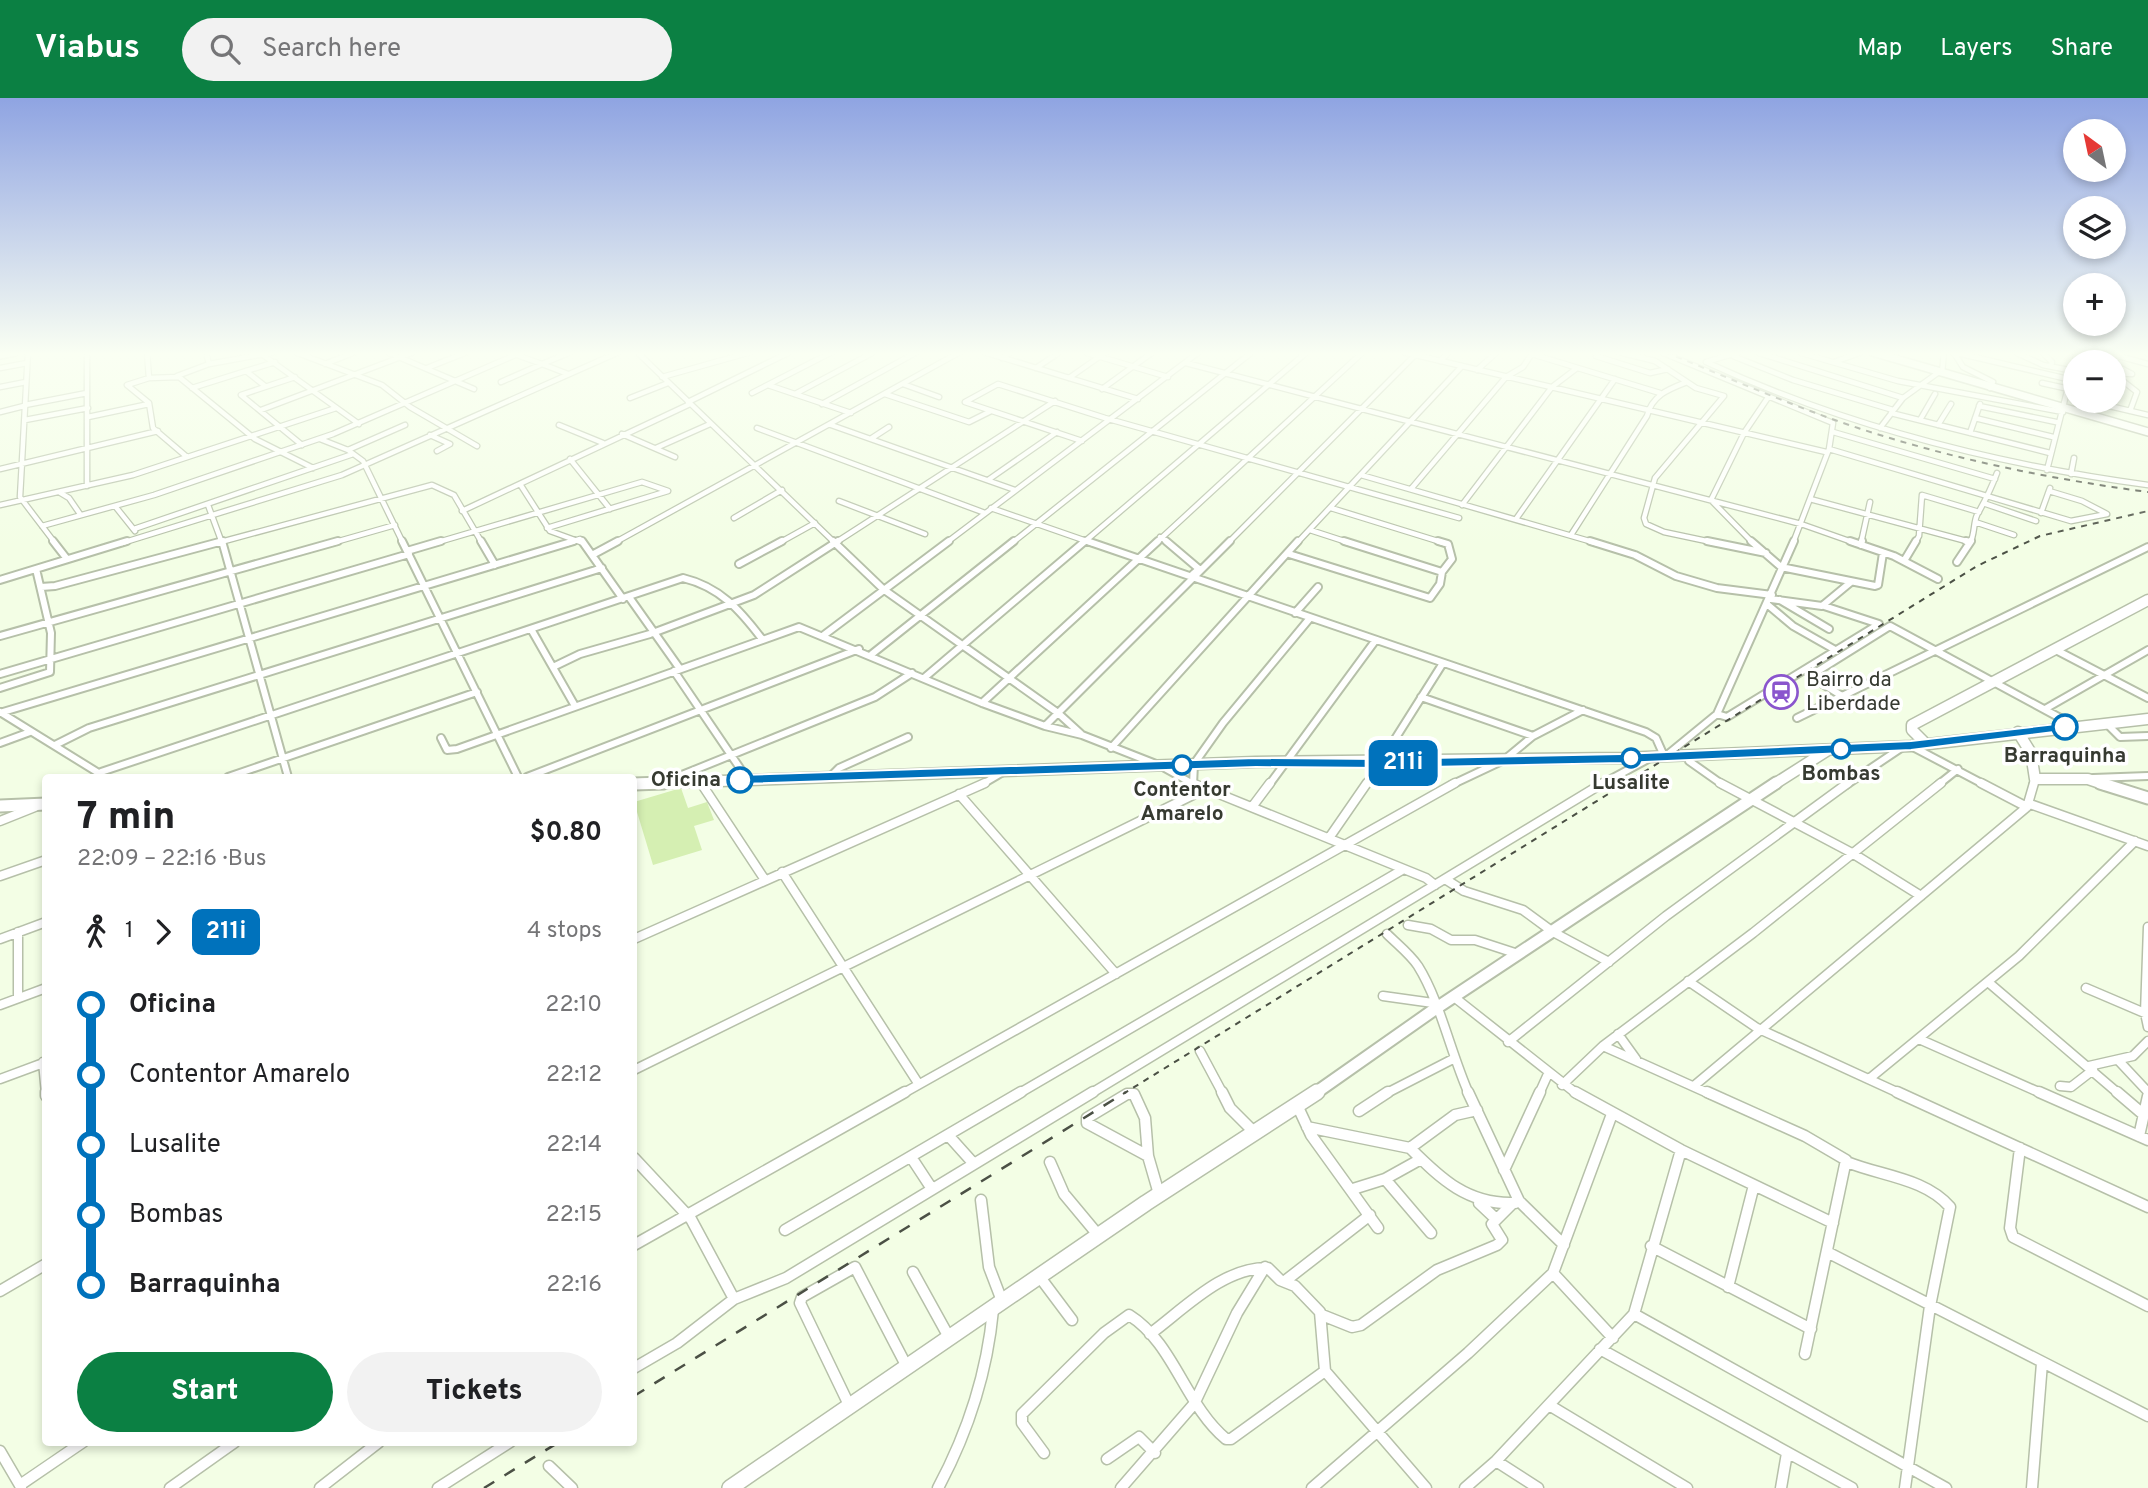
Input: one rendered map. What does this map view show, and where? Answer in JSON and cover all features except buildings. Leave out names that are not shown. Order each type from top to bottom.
[{"type":"street","points":[[25,417],[20,501],[43,526],[67,559]]},
{"type":"street","points":[[25,420],[41,417]]},
{"type":"street","points":[[87,486],[88,417]]},
{"type":"street","points":[[150,417],[151,425],[187,457]]},
{"type":"street","points":[[226,417],[251,437],[298,457],[313,468]]},
{"type":"street","points":[[269,417],[302,445]]},
{"type":"street","points":[[0,505],[87,486],[310,417]]},
{"type":"street","points":[[349,417],[359,424]]},
{"type":"street","points":[[43,526],[115,506],[281,452],[375,417]]},
{"type":"street","points":[[430,417],[477,446]]},
{"type":"street","points":[[0,580],[323,482],[471,417]]},
{"type":"street","points":[[462,511],[659,417]]},
{"type":"street","points":[[703,417],[883,589],[1058,713],[1082,735]]},
{"type":"street","points":[[592,555],[845,417]]},
{"type":"street","points":[[953,417],[969,422],[979,417]]},
{"type":"street","points":[[1008,417],[1082,441]]},
{"type":"street","points":[[552,665],[655,632],[758,593],[1030,417]]},
{"type":"street","points":[[1105,417],[1459,519]]},
{"type":"street","points":[[824,635],[1115,417]]},
{"type":"street","points":[[872,654],[1171,417]]},
{"type":"street","points":[[924,678],[1232,417]]},
{"type":"street","points":[[982,703],[1293,417]]},
{"type":"street","points":[[1045,726],[1355,417]]},
{"type":"street","points":[[1387,417],[1801,524],[1904,561],[1938,579]]},
{"type":"street","points":[[1111,748],[1332,508],[1348,486],[1415,417]]},
{"type":"street","points":[[1411,489],[1473,417]]},
{"type":"street","points":[[1462,505],[1529,417]]},
{"type":"street","points":[[1516,519],[1587,417]]},
{"type":"street","points":[[1572,534],[1646,417]]},
{"type":"street","points":[[1679,417],[1828,451],[1987,500],[2074,522],[2106,514],[2087,503],[2050,489],[2041,513]]},
{"type":"street","points":[[1705,417],[1652,485],[1644,518],[1651,528],[1766,553]]},
{"type":"street","points":[[1711,500],[1744,433],[1755,417]]},
{"type":"street","points":[[637,1366],[677,1343],[734,1299],[786,1278],[1633,765],[1663,756],[1717,714],[1770,599],[1828,451],[1833,432],[1831,420],[1823,417]]},
{"type":"street","points":[[1847,417],[1880,428],[2047,470],[2148,485]]},
{"type":"street","points":[[1880,428],[1888,417]]},
{"type":"street","points":[[1910,417],[2050,453]]},
{"type":"street","points":[[1938,425],[1943,417]]},
{"type":"street","points":[[2031,417],[2056,422]]},
{"type":"street","points":[[2047,470],[2059,417]]},
{"type":"street","points":[[2085,417],[2148,432]]},
{"type":"street","points":[[1970,433],[1975,418],[2053,437]]},
{"type":"street","points":[[656,448],[710,424]]},
{"type":"street","points":[[833,424],[1015,490]]},
{"type":"street","points":[[134,529],[313,468],[405,425]]},
{"type":"street","points":[[559,425],[603,443]]},
{"type":"street","points":[[872,438],[889,427]]},
{"type":"street","points":[[757,428],[985,513]]},
{"type":"street","points":[[0,469],[158,431]]},
{"type":"street","points":[[988,480],[1057,432]]},
{"type":"street","points":[[1833,432],[1996,476],[1975,522],[1977,526],[1970,542],[1957,562]]},
{"type":"street","points":[[622,434],[675,457]]},
{"type":"street","points":[[429,435],[450,444],[437,451]]},
{"type":"street","points":[[320,439],[350,452],[365,464],[517,774]]},
{"type":"street","points":[[2071,474],[2074,458]]},
{"type":"street","points":[[570,459],[610,509]]},
{"type":"street","points":[[1361,475],[1572,534],[1635,555],[1670,573],[1706,585],[1770,599],[1824,606],[1879,624],[1727,717],[1717,714]]},
{"type":"street","points":[[0,674],[642,482],[668,491],[547,528]]},
{"type":"street","points":[[520,484],[547,528],[564,536],[580,539],[655,632],[748,780]]},
{"type":"street","points":[[43,590],[435,485],[452,493],[495,565]]},
{"type":"street","points":[[69,498],[72,489]]},
{"type":"street","points":[[734,518],[782,490]]},
{"type":"street","points":[[58,492],[69,498],[80,514]]},
{"type":"street","points":[[1904,561],[1920,528],[1922,495],[1979,512]]},
{"type":"street","points":[[1810,499],[1970,542]]},
{"type":"street","points":[[1711,500],[1741,533],[1782,568],[1878,585],[1883,553]]},
{"type":"street","points":[[1987,500],[2036,521]]},
{"type":"street","points":[[839,501],[925,534]]},
{"type":"street","points":[[1861,545],[1870,502]]},
{"type":"street","points":[[208,505],[214,515],[231,572],[287,774]]},
{"type":"street","points":[[115,506],[140,537]]},
{"type":"street","points":[[991,508],[1651,735],[1663,756]]},
{"type":"street","points":[[1289,554],[1430,598],[1440,584],[1442,572],[1452,559],[1448,544],[1332,508]]},
{"type":"street","points":[[1975,522],[2014,535]]},
{"type":"street","points":[[739,564],[815,523]]},
{"type":"street","points":[[0,636],[395,525]]},
{"type":"street","points":[[1310,530],[1442,572]]},
{"type":"street","points":[[554,547],[564,536]]},
{"type":"street","points":[[1160,537],[1162,541],[1177,548],[1199,569],[1192,575],[1194,577]]},
{"type":"street","points":[[0,713],[580,539]]},
{"type":"street","points":[[1797,718],[2137,550],[2148,547]]},
{"type":"street","points":[[55,745],[89,728],[602,568]]},
{"type":"street","points":[[0,688],[48,674],[53,657],[43,590],[36,569]]},
{"type":"street","points":[[0,713],[103,774],[271,714],[687,579],[719,591],[735,602],[762,639]]},
{"type":"street","points":[[1824,606],[1832,595],[1851,582]]},
{"type":"street","points":[[1295,613],[1318,587]]},
{"type":"street","points":[[1770,599],[1793,626],[1837,651]]},
{"type":"street","points":[[1779,600],[1829,629]]},
{"type":"street","points":[[1926,744],[1912,730],[1912,725],[2148,600]]},
{"type":"street","points":[[637,1069],[845,969],[1193,795],[1196,785],[1194,764],[1223,723],[1310,618]]},
{"type":"street","points":[[1842,696],[1810,676],[1888,626],[1994,680],[2075,726]]},
{"type":"street","points":[[441,738],[449,751],[799,627],[872,654],[982,703],[1045,726],[1082,735],[1161,766],[1196,785],[1426,878],[1435,885]]},
{"type":"street","points":[[531,629],[575,706]]},
{"type":"street","points":[[1252,807],[1375,641]]},
{"type":"street","points":[[535,774],[859,649]]},
{"type":"street","points":[[2054,649],[2148,698]]},
{"type":"street","points":[[2045,709],[2147,652]]},
{"type":"street","points":[[1329,838],[1381,764],[1443,663]]},
{"type":"street","points":[[665,782],[882,694],[912,673]]},
{"type":"street","points":[[237,774],[477,692]]},
{"type":"street","points":[[1422,696],[1534,736]]},
{"type":"street","points":[[637,1243],[686,1213],[1469,775],[1504,760],[1534,736],[1583,710]]},
{"type":"street","points":[[637,783],[1194,764],[1381,764],[1663,756],[1908,746],[2148,719]]},
{"type":"street","points":[[2106,723],[2120,737],[2148,736]]},
{"type":"street","points":[[1695,1085],[2029,805],[2035,779],[2031,753],[2018,732]]},
{"type":"street","points":[[0,743],[30,733]]},
{"type":"street","points":[[830,777],[839,768],[908,737]]},
{"type":"street","points":[[68,753],[73,738]]},
{"type":"street","points":[[1908,746],[2029,805],[2148,846]]},
{"type":"street","points":[[1508,1042],[1609,962],[1874,764],[1908,746]]},
{"type":"street","points":[[736,1486],[1039,1276],[1297,1105],[1434,1006],[1454,997],[1750,799],[1832,749]]},
{"type":"street","points":[[1688,754],[1689,761],[1698,768],[1852,853],[1922,896]]},
{"type":"street","points":[[1563,1085],[1603,1045],[1958,769]]},
{"type":"street","points":[[637,938],[959,794],[1003,771]]},
{"type":"street","points":[[2035,779],[2148,776]]},
{"type":"street","points":[[2088,779],[2148,798]]},
{"type":"street","points":[[700,782],[765,880]]},
{"type":"street","points":[[959,794],[1116,974]]},
{"type":"street","points":[[0,806],[42,804]]},
{"type":"street","points":[[0,821],[42,804]]},
{"type":"street","points":[[1869,1079],[2019,956],[2135,842]]},
{"type":"street","points":[[0,876],[42,861]]},
{"type":"street","points":[[785,1230],[1402,870]]},
{"type":"street","points":[[782,872],[918,1083]]},
{"type":"street","points":[[1445,879],[1471,893],[1523,910],[1553,932],[1609,962]]},
{"type":"street","points":[[0,939],[42,923]]},
{"type":"street","points":[[1408,925],[1431,929],[1451,940],[1475,940],[1519,955]]},
{"type":"street","points":[[2148,927],[2148,1027]]},
{"type":"street","points":[[18,932],[18,998]]},
{"type":"street","points":[[1387,934],[1416,963],[1426,981],[1453,1059],[1516,1202],[1563,1245]]},
{"type":"street","points":[[1688,981],[1763,1030],[2148,1208]]},
{"type":"street","points":[[1988,982],[2144,1115]]},
{"type":"street","points":[[2086,988],[2146,1014]]},
{"type":"street","points":[[0,1005],[42,989]]},
{"type":"street","points":[[1383,996],[1434,1006]]},
{"type":"street","points":[[1454,997],[1563,1085],[1681,1150],[1833,1223]]},
{"type":"street","points":[[1618,1034],[1639,1062]]},
{"type":"street","points":[[1919,1039],[2143,1138],[2148,1094],[2118,1060]]},
{"type":"street","points":[[2060,1086],[2071,1087],[2091,1068],[2138,1054],[2148,1041]]},
{"type":"street","points":[[1603,1045],[1830,1149],[1847,1163],[1872,1173],[1902,1180],[1949,1203],[1930,1306],[1905,1488]]},
{"type":"street","points":[[1200,1051],[1230,1108],[1254,1132]]},
{"type":"street","points":[[1359,1111],[1394,1088],[1453,1059]]},
{"type":"street","points":[[0,1079],[42,1063]]},
{"type":"street","points":[[1504,1170],[1548,1074]]},
{"type":"street","points":[[1149,1156],[1087,1123],[1087,1118],[1132,1093],[1146,1118],[1149,1156],[1159,1195]]},
{"type":"street","points":[[1297,1105],[1307,1127],[1378,1228]]},
{"type":"street","points":[[1410,1148],[1455,1115],[1477,1110]]},
{"type":"street","points":[[1312,1488],[1553,1273],[1612,1114]]},
{"type":"street","points":[[1307,1127],[1410,1148],[1440,1177],[1479,1203],[1496,1219]]},
{"type":"street","points":[[948,1135],[974,1164]]},
{"type":"street","points":[[2020,1148],[2010,1228],[2013,1237],[2148,1306]]},
{"type":"street","points":[[1465,1488],[1496,1461],[1633,1314],[1681,1150]]},
{"type":"street","points":[[911,1157],[932,1189]]},
{"type":"street","points":[[1353,1189],[1385,1179],[1421,1159]]},
{"type":"street","points":[[637,1161],[686,1213],[734,1299]]},
{"type":"street","points":[[1049,1162],[1065,1194],[1099,1236]]},
{"type":"street","points":[[1805,1354],[1847,1163]]},
{"type":"street","points":[[1385,1179],[1431,1233]]},
{"type":"street","points":[[1728,1287],[1754,1185]]},
{"type":"street","points":[[938,1488],[967,1432],[998,1305],[989,1267],[981,1199]]},
{"type":"street","points":[[1479,1203],[1516,1202]]},
{"type":"street","points":[[1150,1334],[1185,1305],[1224,1282],[1252,1268],[1265,1267],[1295,1286],[1322,1315],[1352,1327],[1361,1325],[1437,1270],[1497,1245],[1502,1240],[1492,1226],[1496,1219],[1516,1202]]},
{"type":"street","points":[[1285,1281],[1370,1215]]},
{"type":"street","points":[[1651,1246],[1811,1329]]},
{"type":"street","points":[[1827,1252],[2148,1416]]},
{"type":"street","points":[[0,1291],[42,1266]]},
{"type":"street","points":[[850,1407],[800,1303],[802,1297],[855,1267],[908,1369]]},
{"type":"street","points":[[1121,1488],[1194,1404],[1237,1313],[1265,1267]]},
{"type":"street","points":[[913,1272],[950,1339]]},
{"type":"street","points":[[1553,1273],[1613,1338]]},
{"type":"street","points":[[1039,1276],[1072,1320]]},
{"type":"street","points":[[1633,1314],[1946,1488]]},
{"type":"street","points":[[1322,1315],[1325,1370],[1426,1488]]},
{"type":"street","points":[[1044,1453],[1022,1423],[1024,1411],[1104,1333],[1126,1317],[1133,1316],[1150,1334],[1194,1404],[1222,1437],[1231,1439],[1325,1370]]},
{"type":"street","points":[[1600,1349],[1852,1488]]},
{"type":"street","points":[[2032,1488],[2042,1363]]},
{"type":"street","points":[[1549,1405],[1687,1488]]},
{"type":"street","points":[[1107,1459],[1139,1437],[1154,1453]]},
{"type":"street","points":[[0,1451],[21,1487],[77,1446]]},
{"type":"street","points":[[170,1488],[229,1446]]},
{"type":"street","points":[[320,1488],[375,1446]]},
{"type":"street","points":[[438,1488],[496,1446]]},
{"type":"street","points":[[1781,1488],[1787,1453]]},
{"type":"street","points":[[1496,1461],[1538,1488]]},
{"type":"street","points":[[549,1466],[572,1488]]},
{"type":"green space","points":[[681,788],[688,808],[707,802],[714,820],[694,826],[702,850],[653,865],[637,812],[637,801]]},
{"type":"railway","points":[[1828,417],[1893,439],[2001,467],[2148,492]]},
{"type":"railway","points":[[1123,1094],[1977,566],[2040,536],[2148,511]]},
{"type":"railway","points":[[637,1394],[1126,1092]]},
{"type":"railway","points":[[484,1488],[552,1446]]},
{"type":"bus line","name":"211i","points":[[740,780],[1256,762],[1346,761],[1381,764],[1622,758],[1911,746],[2065,727]]},
{"type":"place","name":"Bairro da Liberdade","points":[[1781,692]]},
{"type":"place","name":"Barraquinha","points":[[2065,727]]},
{"type":"place","name":"Bombas","points":[[1841,749]]},
{"type":"place","name":"Lusalite","points":[[1631,758]]},
{"type":"place","name":"Contentor Amarelo","points":[[1182,765]]},
{"type":"place","name":"Oficina","points":[[740,780]]}]
